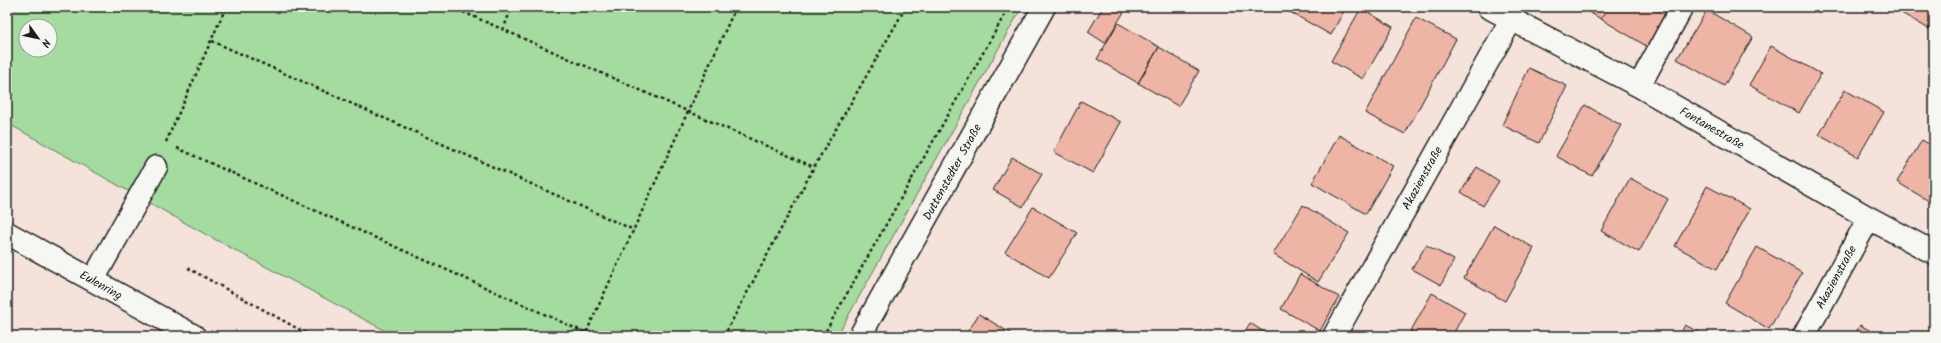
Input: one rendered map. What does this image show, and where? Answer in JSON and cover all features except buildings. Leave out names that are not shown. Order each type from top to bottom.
[{"type":"street","name":"Duttenstedter Straße","points":[[860,336],[1044,7]]},
{"type":"street","name":"Fontanestraße","points":[[1488,7],[1639,86],[1869,218],[1934,253]]},
{"type":"street","points":[[1639,86],[1682,7]]},
{"type":"street","name":"Akazienstraße","points":[[1334,336],[1511,20]]},
{"type":"street","points":[[93,280],[156,167]]},
{"type":"street","name":"Akazienstraße","points":[[1804,336],[1869,218]]},
{"type":"street","name":"Eulenring","points":[[7,233],[194,336]]},
{"type":"path","points":[[156,167],[226,7]]},
{"type":"path","points":[[452,7],[814,167]]},
{"type":"path","points":[[503,30],[512,7]]},
{"type":"path","points":[[166,143],[586,333],[736,7]]},
{"type":"path","points":[[724,336],[814,167],[906,7]]},
{"type":"path","points":[[823,336],[1009,7]]},
{"type":"path","points":[[212,41],[634,230]]},
{"type":"path","points":[[188,268],[311,336]]},
{"type":"green space","points":[[7,7],[1022,7],[837,336],[395,336],[205,234],[7,123]]}]
